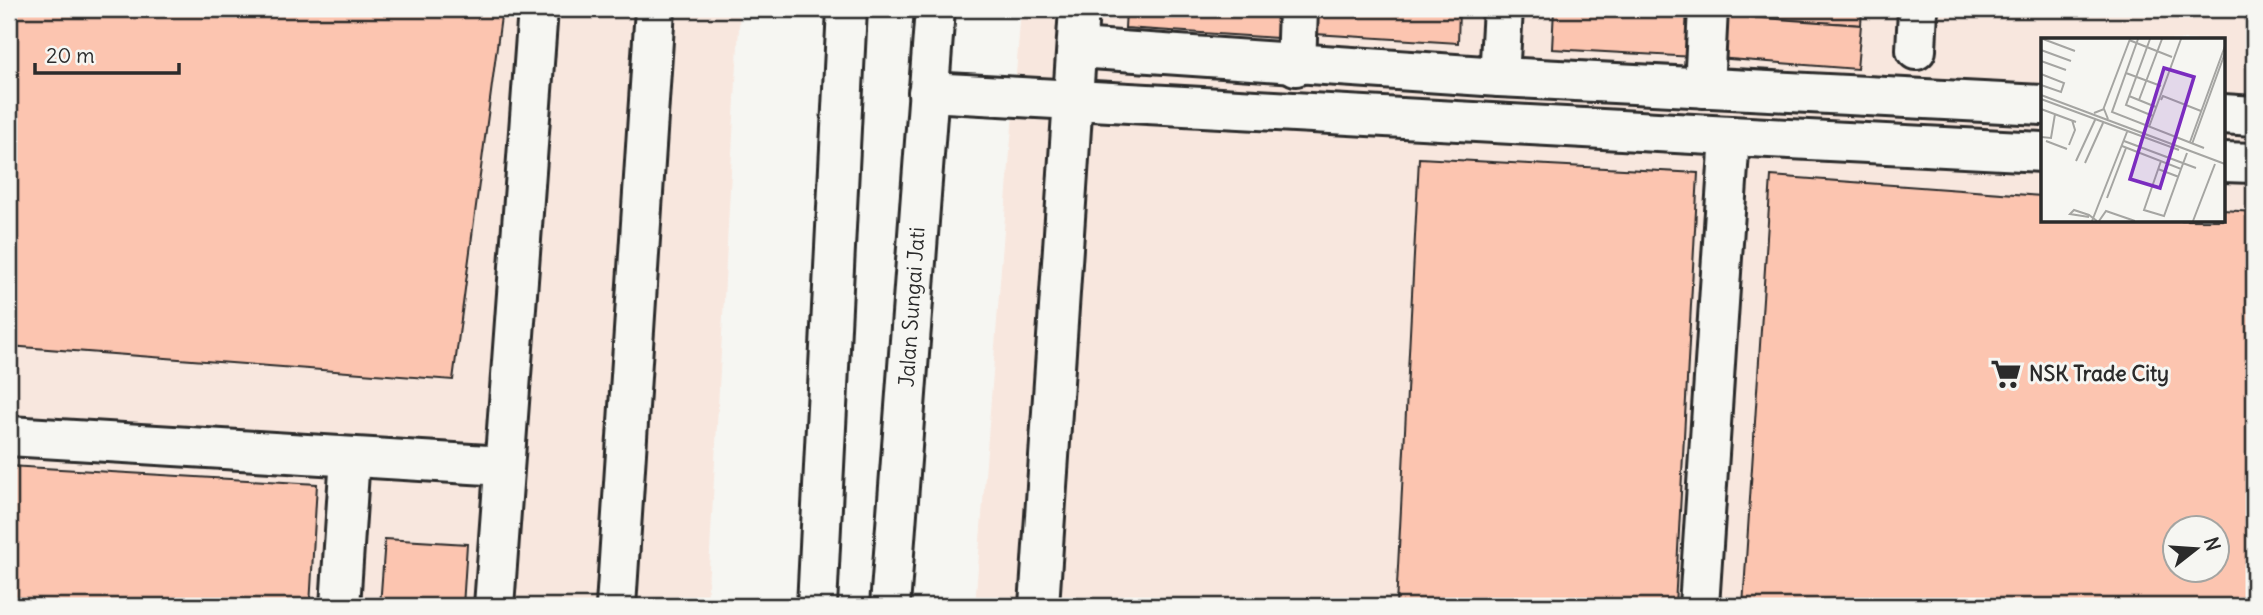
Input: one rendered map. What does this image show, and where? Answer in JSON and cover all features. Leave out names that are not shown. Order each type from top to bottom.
[{"type":"street","points":[[494,606],[538,9]]},
{"type":"street","points":[[616,606],[655,9]]},
{"type":"street","points":[[817,606],[847,9]]},
{"type":"street","name":"Jalan Sungai Jati","points":[[890,606],[935,9]]},
{"type":"street","points":[[1039,606],[1079,9]]},
{"type":"street","points":[[1296,65],[1298,9]]},
{"type":"street","points":[[1499,78],[1503,9]]},
{"type":"street","points":[[1704,88],[1708,9]]},
{"type":"street","points":[[1916,50],[1918,9]]},
{"type":"street","points":[[1077,48],[1499,78],[2041,105]]},
{"type":"street","points":[[928,92],[2041,152]]},
{"type":"street","points":[[2224,114],[2254,116]]},
{"type":"street","points":[[1699,606],[1730,136]]},
{"type":"street","points":[[2224,162],[2254,163]]},
{"type":"street","points":[[9,436],[505,466]]},
{"type":"street","points":[[340,606],[350,457]]},
{"type":"shaded area","points":[[9,9],[740,9],[707,606],[9,606]]},
{"type":"shaded area","points":[[1021,9],[2254,9],[2254,606],[975,606]]},
{"type":"building","points":[[9,9],[502,9],[453,380],[9,346]]},
{"type":"building","points":[[1126,9],[1280,9],[1278,38],[1125,28]]},
{"type":"building","points":[[1316,9],[1459,9],[1458,43],[1315,34]]},
{"type":"building","points":[[1554,9],[1696,13],[1694,57],[1552,49]]},
{"type":"building","points":[[1617,9],[1696,9],[1696,13]]},
{"type":"building","points":[[1720,9],[1862,9],[1861,25],[1720,15]]},
{"type":"building","points":[[1720,15],[1861,25],[1857,69],[1717,58]]},
{"type":"building","points":[[1419,158],[1698,173],[1675,606],[1396,606]]},
{"type":"building","name":"NSK Trade City","points":[[1771,176],[2041,196],[2041,222],[2224,222],[2224,210],[2254,212],[2254,606],[1743,606]]},
{"type":"building","points":[[9,466],[317,484],[310,606],[9,606]]},
{"type":"building","points":[[385,539],[467,544],[463,606],[380,606]]},
{"type":"place","name":"NSK Trade City","points":[[2006,374]]}]
